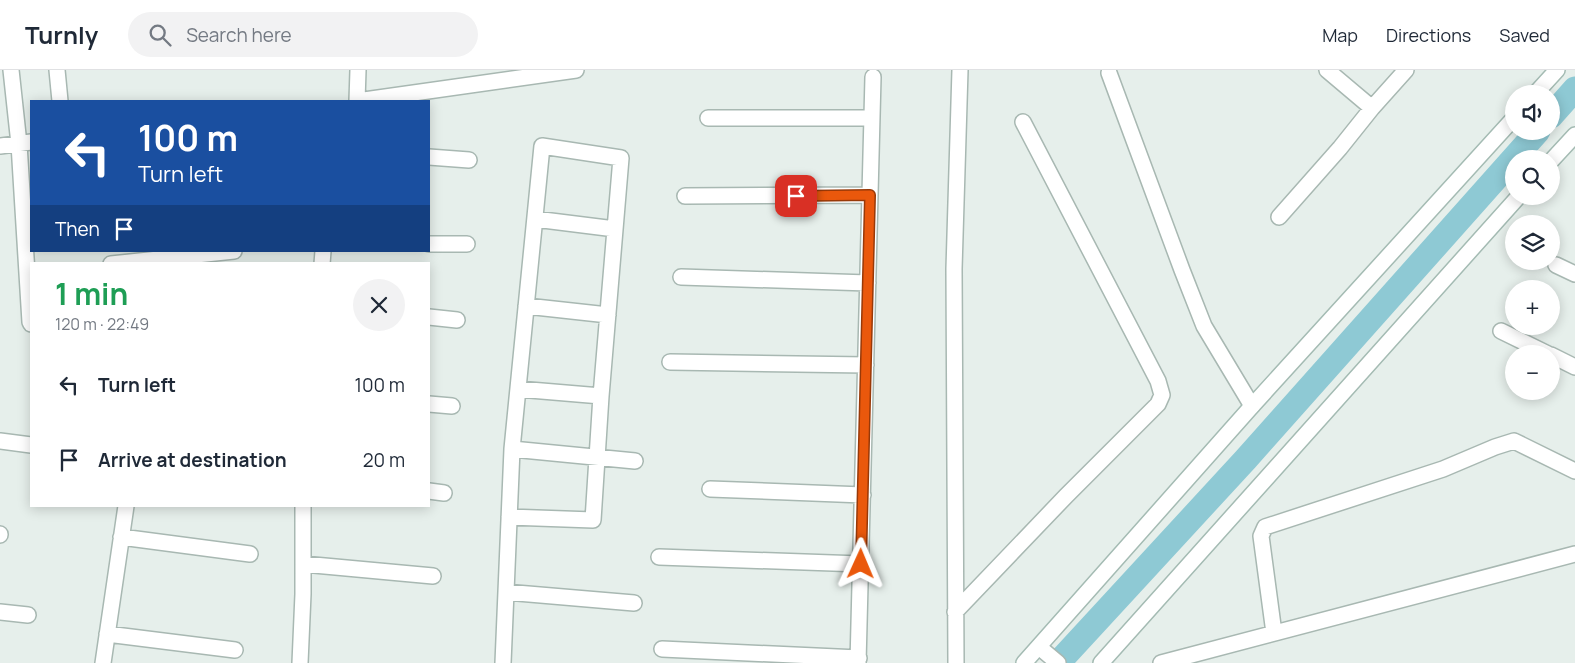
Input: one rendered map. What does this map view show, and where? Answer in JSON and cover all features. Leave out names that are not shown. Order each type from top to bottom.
[{"type":"street","points":[[11,70],[25,143],[30,322]]},
{"type":"street","points":[[57,70],[60,100]]},
{"type":"street","points":[[357,100],[358,70]]},
{"type":"street","points":[[364,100],[576,70]]},
{"type":"street","points":[[956,663],[954,269],[960,70]]},
{"type":"street","points":[[1327,70],[1372,108]]},
{"type":"street","points":[[1279,217],[1406,70]]},
{"type":"street","points":[[1543,85],[1557,70]]},
{"type":"street","points":[[1108,73],[1204,326],[1252,406]]},
{"type":"street","points":[[662,649],[858,660],[873,77]]},
{"type":"street","points":[[708,118],[872,118]]},
{"type":"street","points":[[955,612],[1066,496],[1158,404],[1162,395],[1158,381],[1023,122]]},
{"type":"street","points":[[1024,663],[1252,406],[1505,128]]},
{"type":"street","points":[[1560,151],[1575,135]]},
{"type":"street","points":[[0,146],[25,143]]},
{"type":"street","points":[[503,663],[509,517],[512,449],[542,146],[621,158],[596,458],[593,520],[509,517]]},
{"type":"street","points":[[430,156],[469,160]]},
{"type":"street","points":[[685,196],[870,195]]},
{"type":"street","points":[[1101,663],[1511,205]]},
{"type":"street","points":[[535,219],[615,229]]},
{"type":"street","points":[[430,244],[467,244]]},
{"type":"street","points":[[130,262],[225,252]]},
{"type":"street","points":[[1560,267],[1575,274]]},
{"type":"street","points":[[681,277],[868,283]]},
{"type":"street","points":[[526,306],[608,315]]},
{"type":"street","points":[[430,317],[458,320]]},
{"type":"street","points":[[1502,330],[1532,345]]},
{"type":"street","points":[[1560,359],[1575,367]]},
{"type":"street","points":[[670,362],[866,365]]},
{"type":"street","points":[[518,390],[601,396]]},
{"type":"street","points":[[430,404],[452,406]]},
{"type":"street","points":[[0,441],[30,445]]},
{"type":"street","points":[[1274,634],[1260,536],[1264,527],[1443,469],[1514,441],[1575,471]]},
{"type":"street","points":[[512,449],[635,461]]},
{"type":"street","points":[[710,489],[863,495]]},
{"type":"street","points":[[103,663],[126,507]]},
{"type":"street","points":[[303,507],[303,663]]},
{"type":"street","points":[[121,537],[250,554]]},
{"type":"street","points":[[1161,663],[1575,554]]},
{"type":"street","points":[[659,557],[861,564]]},
{"type":"street","points":[[303,564],[433,576]]},
{"type":"street","points":[[506,592],[634,603]]},
{"type":"street","points":[[0,612],[28,615]]},
{"type":"street","points":[[107,634],[235,650]]},
{"type":"street","points":[[1039,647],[1058,663]]},
{"type":"waterway","points":[[1560,106],[1575,89]]},
{"type":"waterway","points":[[1058,663],[1246,459],[1530,140]]},
{"type":"route","points":[[796,196],[870,195],[861,564]]}]
